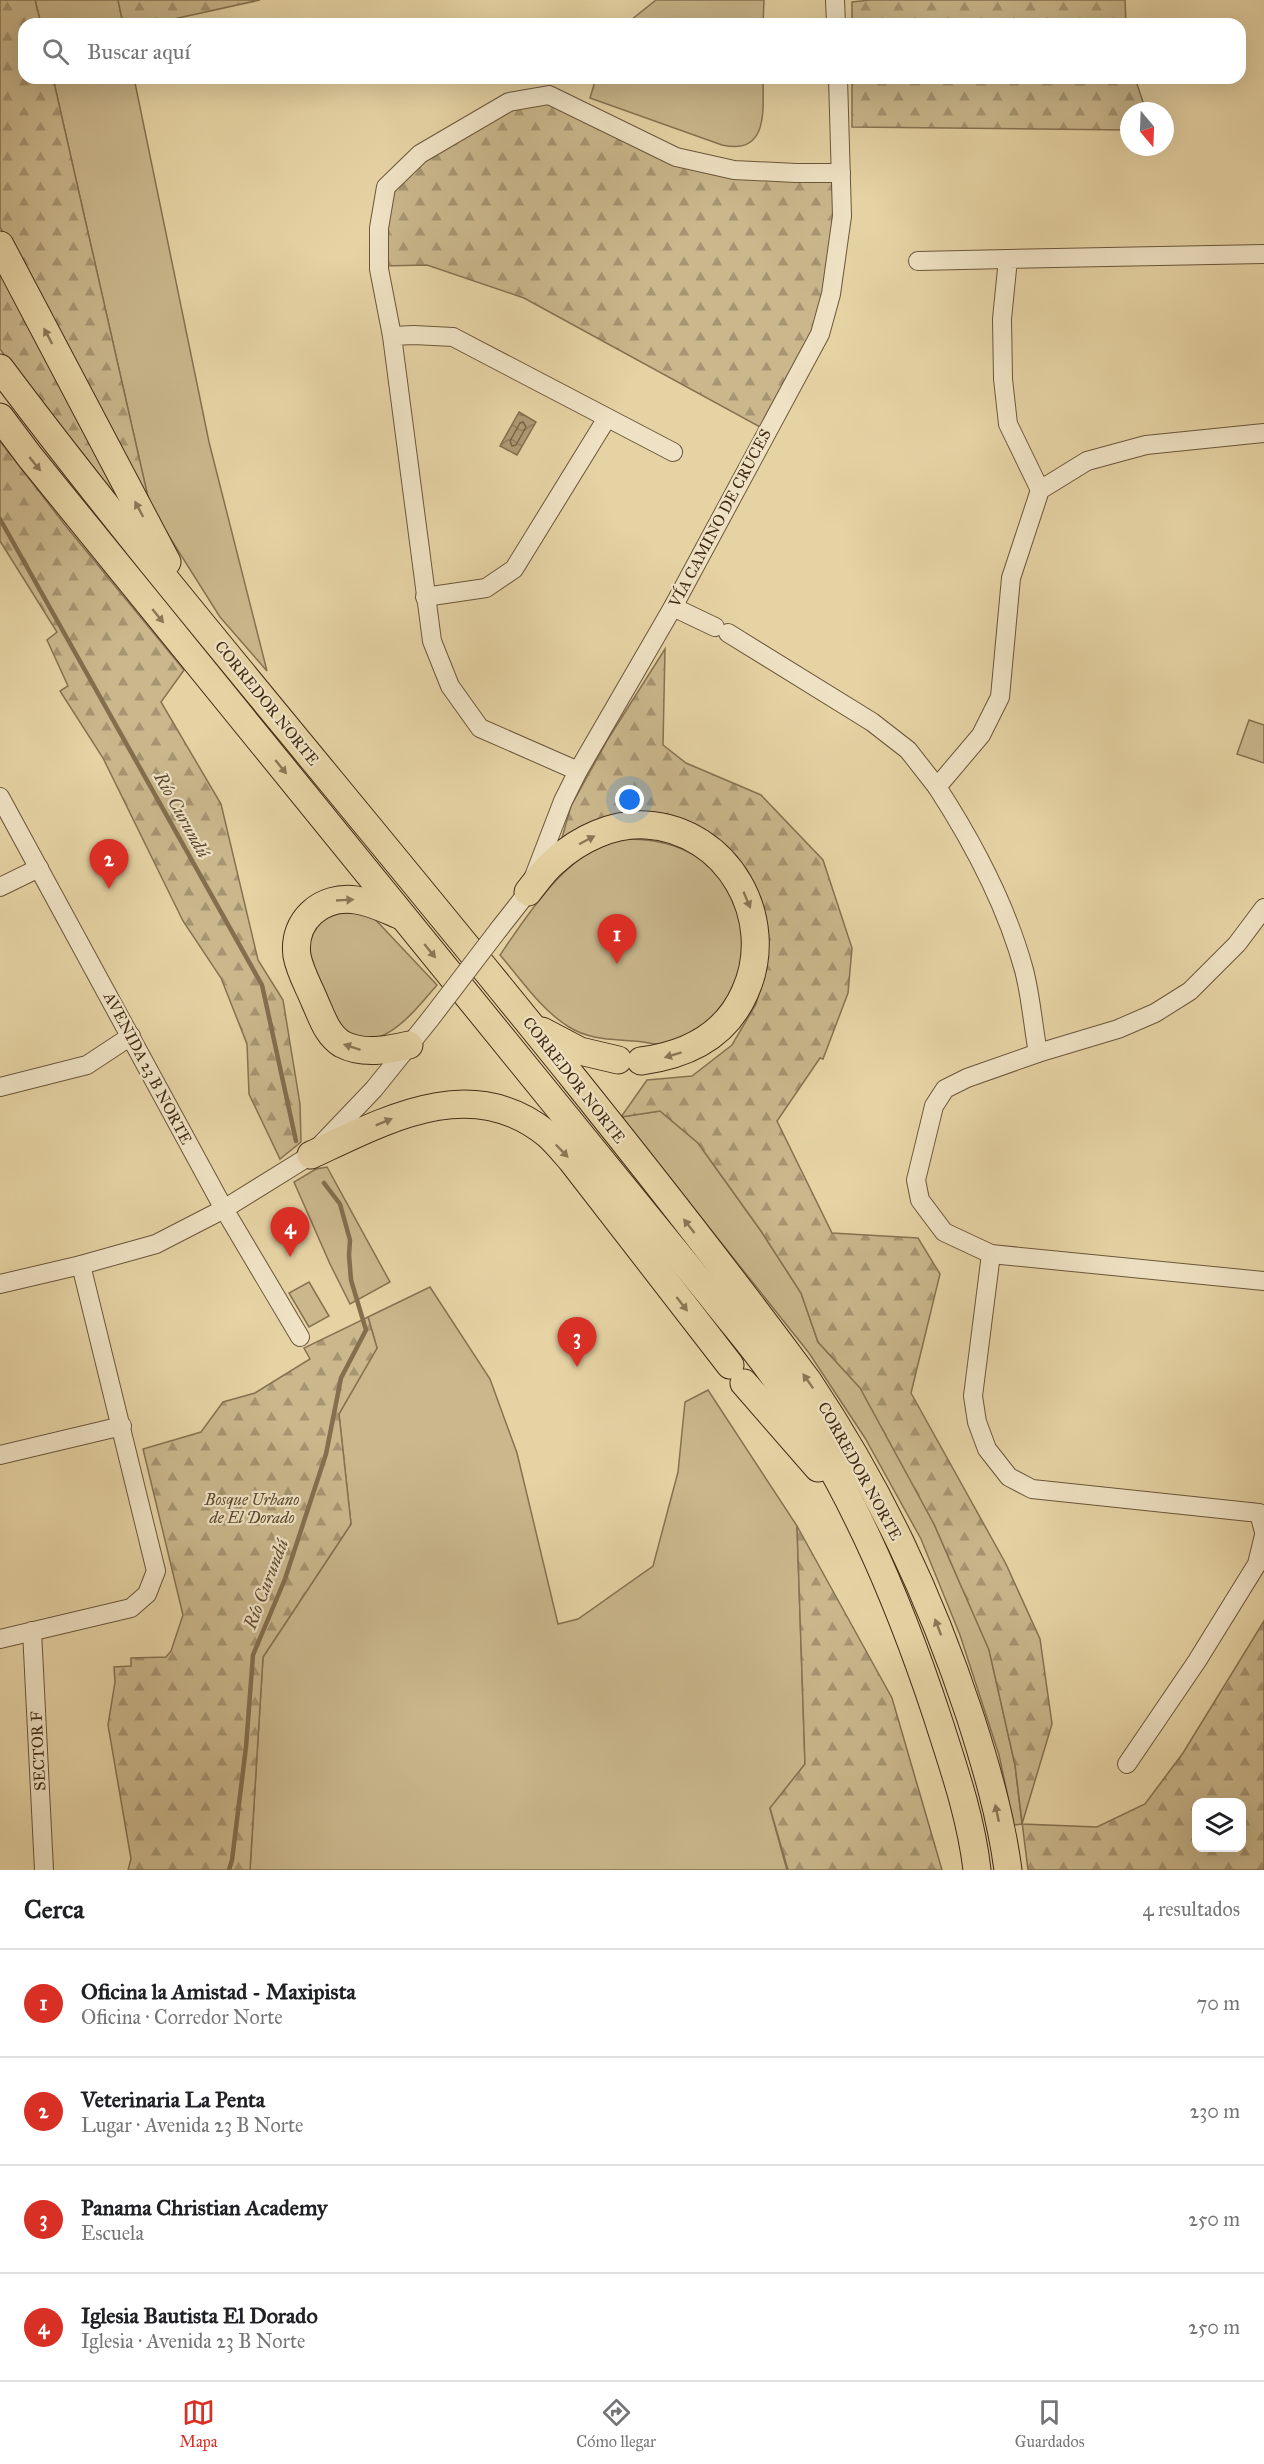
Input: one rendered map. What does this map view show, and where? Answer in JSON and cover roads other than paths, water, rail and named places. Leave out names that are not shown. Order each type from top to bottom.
[{"type":"highway","points":[[0,245],[195,616]]},
{"type":"highway","name":"CORREDOR NORTE","points":[[0,368],[52,438],[195,616],[531,1025],[808,1381],[840,1429],[888,1513],[928,1601],[959,1682],[987,1769],[1008,1870]]},
{"type":"highway","name":"CORREDOR NORTE","points":[[0,417],[30,458],[709,1293],[771,1373],[814,1439],[847,1498],[898,1606],[958,1779],[976,1870]]},
{"type":"highway","points":[[528,892],[554,861],[580,843],[618,827],[646,825],[678,831],[703,845],[726,864],[741,886],[757,932],[756,957],[738,1007],[724,1026],[706,1041],[684,1052],[662,1058],[630,1060],[580,1051],[531,1025]]},
{"type":"highway","points":[[401,915],[356,900],[342,899],[326,903],[311,910],[302,924],[297,940],[297,954],[300,968],[327,1028],[337,1040],[357,1050],[409,1046]]},
{"type":"highway","points":[[311,1155],[415,1110],[445,1106],[473,1105],[505,1110],[547,1134],[572,1161],[737,1374],[798,1448],[847,1498]]},
{"type":"street","points":[[835,0],[836,18]]},
{"type":"street","name":"VÍA CAMINO DE CRUCES","points":[[0,1284],[156,1244],[224,1209],[311,1155],[374,1089],[528,892],[563,801],[578,771],[673,607],[820,334],[831,294],[842,216],[838,84]]},
{"type":"street","points":[[578,771],[480,728],[450,686],[432,641],[392,336],[379,269],[379,228],[386,187],[420,154],[509,102],[549,95],[676,157],[734,170],[841,173]]},
{"type":"street","points":[[918,261],[1264,254]]},
{"type":"street","points":[[1008,259],[1002,319],[1003,379],[1008,424],[1040,490]]},
{"type":"street","points":[[392,336],[453,337],[673,452]]},
{"type":"street","points":[[425,597],[486,588],[514,569],[607,418]]},
{"type":"street","points":[[937,787],[981,735],[1000,697],[1011,578],[1040,490],[1087,462],[1146,445],[1264,433]]},
{"type":"street","points":[[673,607],[721,630],[872,722],[908,750],[937,787],[968,835],[1001,903],[1024,972],[1038,1053]]},
{"type":"street","name":"AVENIDA 23 B NORTE","points":[[0,797],[224,1209],[300,1337]]},
{"type":"street","points":[[0,887],[39,868]]},
{"type":"street","points":[[1264,908],[1238,944],[1190,991],[1155,1013],[1118,1029],[966,1078],[945,1089],[934,1106],[916,1180],[920,1200],[944,1232],[991,1254],[1264,1281]]},
{"type":"street","points":[[0,1087],[87,1065],[131,1036]]},
{"type":"street","points":[[991,1254],[973,1396],[977,1422],[987,1449],[1009,1477],[1032,1489],[1259,1513],[1264,1533],[1257,1564],[1197,1661],[1127,1764]]},
{"type":"street","points":[[0,1640],[130,1608],[147,1594],[156,1571],[81,1265]]},
{"type":"street","points":[[0,1455],[122,1426]]},
{"type":"street","name":"SECTOR F","points":[[32,1631],[44,1870]]},
{"type":"water","points":[[519,412],[536,422],[517,455],[500,446]]},
{"type":"waterway","name":"Río Curundú","points":[[0,519],[262,985],[296,1141]]},
{"type":"waterway","name":"Río Curundú","points":[[229,1870],[246,1747],[253,1655],[285,1579],[326,1454],[341,1378],[366,1330],[351,1280],[350,1240],[340,1204],[324,1183]]},
{"type":"place","name":"Veterinaria La Penta","points":[[109,889]]},
{"type":"place","name":"Oficina la Amistad - Maxipista","points":[[617,964]]},
{"type":"place","name":"Iglesia Bautista El Dorado","points":[[290,1257]]},
{"type":"place","name":"Panama Christian Academy","points":[[577,1367]]},
{"type":"park label","name":"Bosque Urbano de El Dorado","points":[[252,1508]]}]
